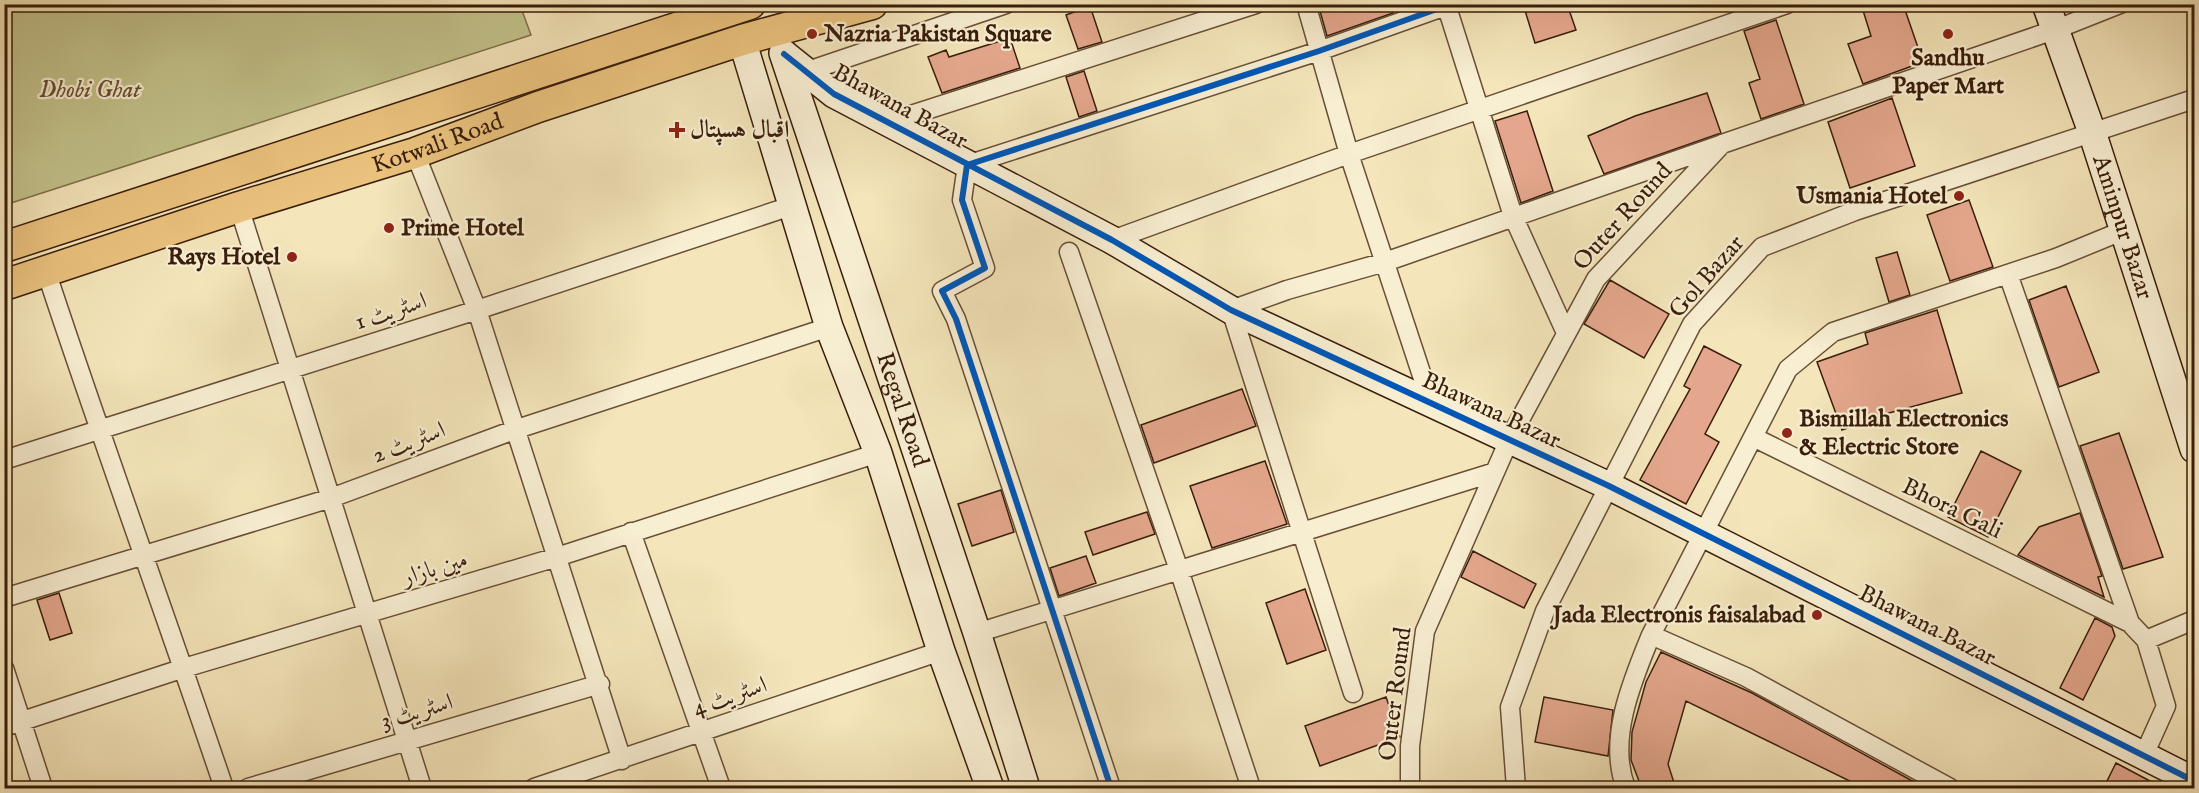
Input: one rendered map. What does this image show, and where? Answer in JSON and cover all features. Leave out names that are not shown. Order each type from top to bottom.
[{"type":"main road","name":"Kotwali Road","points":[[4,285],[238,207],[415,153],[538,107],[742,40],[780,43],[872,4]]},
{"type":"main road","name":"Kotwali Road","points":[[4,247],[748,5]]},
{"type":"street","points":[[805,72],[1006,4]]},
{"type":"street","points":[[886,123],[1256,4]]},
{"type":"street","points":[[1306,4],[1349,154],[1431,403]]},
{"type":"street","points":[[1112,240],[1349,154],[1787,4]]},
{"type":"street","name":"Aminpur Bazar","points":[[2046,4],[2057,29],[2093,135],[2194,449]]},
{"type":"street","name":"Outer Round","points":[[1410,789],[1410,746],[1425,631],[1510,438],[1596,279],[1722,144],[2057,29],[2120,4]]},
{"type":"street","points":[[1111,789],[956,319],[942,291],[985,268],[962,200],[967,165],[1319,51],[1448,5],[1513,216],[1566,333]]},
{"type":"street","name":"Regal Road","points":[[742,40],[829,327],[878,453],[941,651],[990,789]]},
{"type":"street","name":"Bhawana Bazar","points":[[780,43],[805,72],[834,94],[1112,240],[1231,310],[1609,486],[2194,781]]},
{"type":"street","name":"Regal Road","points":[[780,43],[978,633],[1026,789]]},
{"type":"street","name":"Gol Bazar","points":[[1516,789],[1510,707],[1545,611],[1692,324],[1762,248],[1855,211],[2093,135],[2194,99]]},
{"type":"street","points":[[1353,693],[1231,310],[1287,290],[1385,262],[1722,144]]},
{"type":"street","points":[[415,153],[477,310],[514,430],[600,684],[622,760]]},
{"type":"street","name":"اسٹریٹ 1","points":[[4,460],[477,310],[791,206]]},
{"type":"street","points":[[238,207],[422,789]]},
{"type":"street","points":[[1626,789],[1619,771],[1620,734],[1634,676],[1651,635],[1788,369],[1833,332],[2008,274],[2122,231]]},
{"type":"street","points":[[1069,252],[1179,570],[1251,789]]},
{"type":"street","points":[[46,271],[98,430],[145,555],[225,789]]},
{"type":"street","points":[[2008,274],[2130,623],[2146,640],[2166,706],[2144,755]]},
{"type":"street","name":"اسٹریٹ 2","points":[[4,598],[331,498],[514,430],[829,327]]},
{"type":"street","name":"Bhora Gali","points":[[1754,437],[2130,623]]},
{"type":"street","name":"مین بازار","points":[[13,724],[184,668],[557,557],[878,453]]},
{"type":"street","points":[[978,633],[1495,472]]},
{"type":"street","points":[[631,532],[702,731],[720,789]]},
{"type":"street","points":[[2146,640],[2194,620]]},
{"type":"street","points":[[1651,635],[1746,677],[1950,789]]},
{"type":"street","name":"اسٹریٹ 4","points":[[534,789],[941,651]]},
{"type":"street","points":[[4,668],[13,724],[42,789]]},
{"type":"street","name":"اسٹریٹ 3","points":[[248,789],[600,684]]},
{"type":"green space","name":"Dhobi Ghat","points":[[4,5],[520,5],[531,35],[5,205]]},
{"type":"building","points":[[1318,4],[1390,4],[1393,13],[1327,36]]},
{"type":"building","points":[[1523,4],[1567,4],[1576,30],[1535,43]]},
{"type":"building","points":[[1861,4],[1903,4],[1923,62],[1863,84],[1848,44],[1871,36]]},
{"type":"building","points":[[1090,6],[1102,42],[1078,49],[1066,15]]},
{"type":"building","points":[[1776,20],[1804,104],[1761,119],[1749,83],[1760,79],[1744,31]]},
{"type":"building","points":[[1010,38],[1020,68],[942,93],[928,57],[946,50],[949,57]]},
{"type":"building","points":[[1084,71],[1097,111],[1079,117],[1066,77]]},
{"type":"building","points":[[1707,93],[1721,133],[1604,174],[1588,136],[1635,116]]},
{"type":"building","points":[[1892,98],[1915,166],[1850,188],[1828,122]]},
{"type":"building","points":[[1527,111],[1553,191],[1521,203],[1495,121]]},
{"type":"building","points":[[1969,200],[1993,267],[1950,281],[1927,215]]},
{"type":"building","points":[[1897,252],[1910,295],[1889,302],[1876,258]]},
{"type":"building","points":[[1610,280],[1669,314],[1644,358],[1584,324]]},
{"type":"building","points":[[2066,286],[2099,372],[2059,387],[2029,300]]},
{"type":"building","points":[[1937,310],[1962,393],[1889,413],[1842,430],[1817,362],[1868,344],[1865,333]]},
{"type":"building","points":[[1704,346],[1741,365],[1705,434],[1719,442],[1686,504],[1640,480],[1690,389],[1684,386]]},
{"type":"building","points":[[1242,389],[1256,426],[1154,463],[1141,425]]},
{"type":"building","points":[[2119,433],[2163,557],[2123,569],[2080,446]]},
{"type":"building","points":[[1981,451],[2021,471],[1988,537],[1948,517]]},
{"type":"building","points":[[1265,461],[1287,524],[1212,548],[1190,486]]},
{"type":"building","points":[[1001,490],[1014,532],[972,546],[958,504]]},
{"type":"building","points":[[1147,512],[1155,534],[1093,555],[1085,532]]},
{"type":"building","points":[[2080,513],[2102,576],[2098,577],[2104,597],[2018,555],[2039,527]]},
{"type":"building","points":[[1473,551],[1536,584],[1524,608],[1461,577]]},
{"type":"building","points":[[1086,556],[1096,583],[1059,596],[1050,568]]},
{"type":"building","points":[[1305,589],[1326,650],[1287,664],[1266,603]]},
{"type":"building","points":[[59,593],[72,633],[50,640],[37,600]]},
{"type":"building","points":[[2095,618],[2112,627],[2115,636],[2083,700],[2060,688]]},
{"type":"building","points":[[1661,652],[1752,693],[1927,789],[1866,789],[1686,701],[1668,764],[1676,789],[1642,789],[1631,760],[1632,732],[1646,682]]},
{"type":"building","points":[[1386,697],[1400,737],[1320,766],[1305,726]]},
{"type":"building","points":[[1544,697],[1613,710],[1608,756],[1535,742]]},
{"type":"building","points":[[2116,763],[2165,789],[2103,789]]},
{"type":"cycle path","points":[[1111,788],[956,319],[942,291],[985,268],[962,200],[967,165],[1319,51],[1451,4]]},
{"type":"cycle path","points":[[784,54],[834,94],[1112,240],[1231,310],[1609,486],[2194,781]]},
{"type":"place","name":"Nazria Pakistan Square","points":[[812,34]]},
{"type":"place","name":"Sandhu Paper Mart","points":[[1948,34]]},
{"type":"place","name":"اقبال ہسپتال","points":[[677,130]]},
{"type":"place","name":"Usmania Hotel","points":[[1959,196]]},
{"type":"place","name":"Prime Hotel","points":[[389,228]]},
{"type":"place","name":"Rays Hotel","points":[[292,257]]},
{"type":"place","name":"Bismillah Electronics & Electric Store","points":[[1787,433]]},
{"type":"place","name":"Jada Electronis faisalabad","points":[[1817,615]]}]
